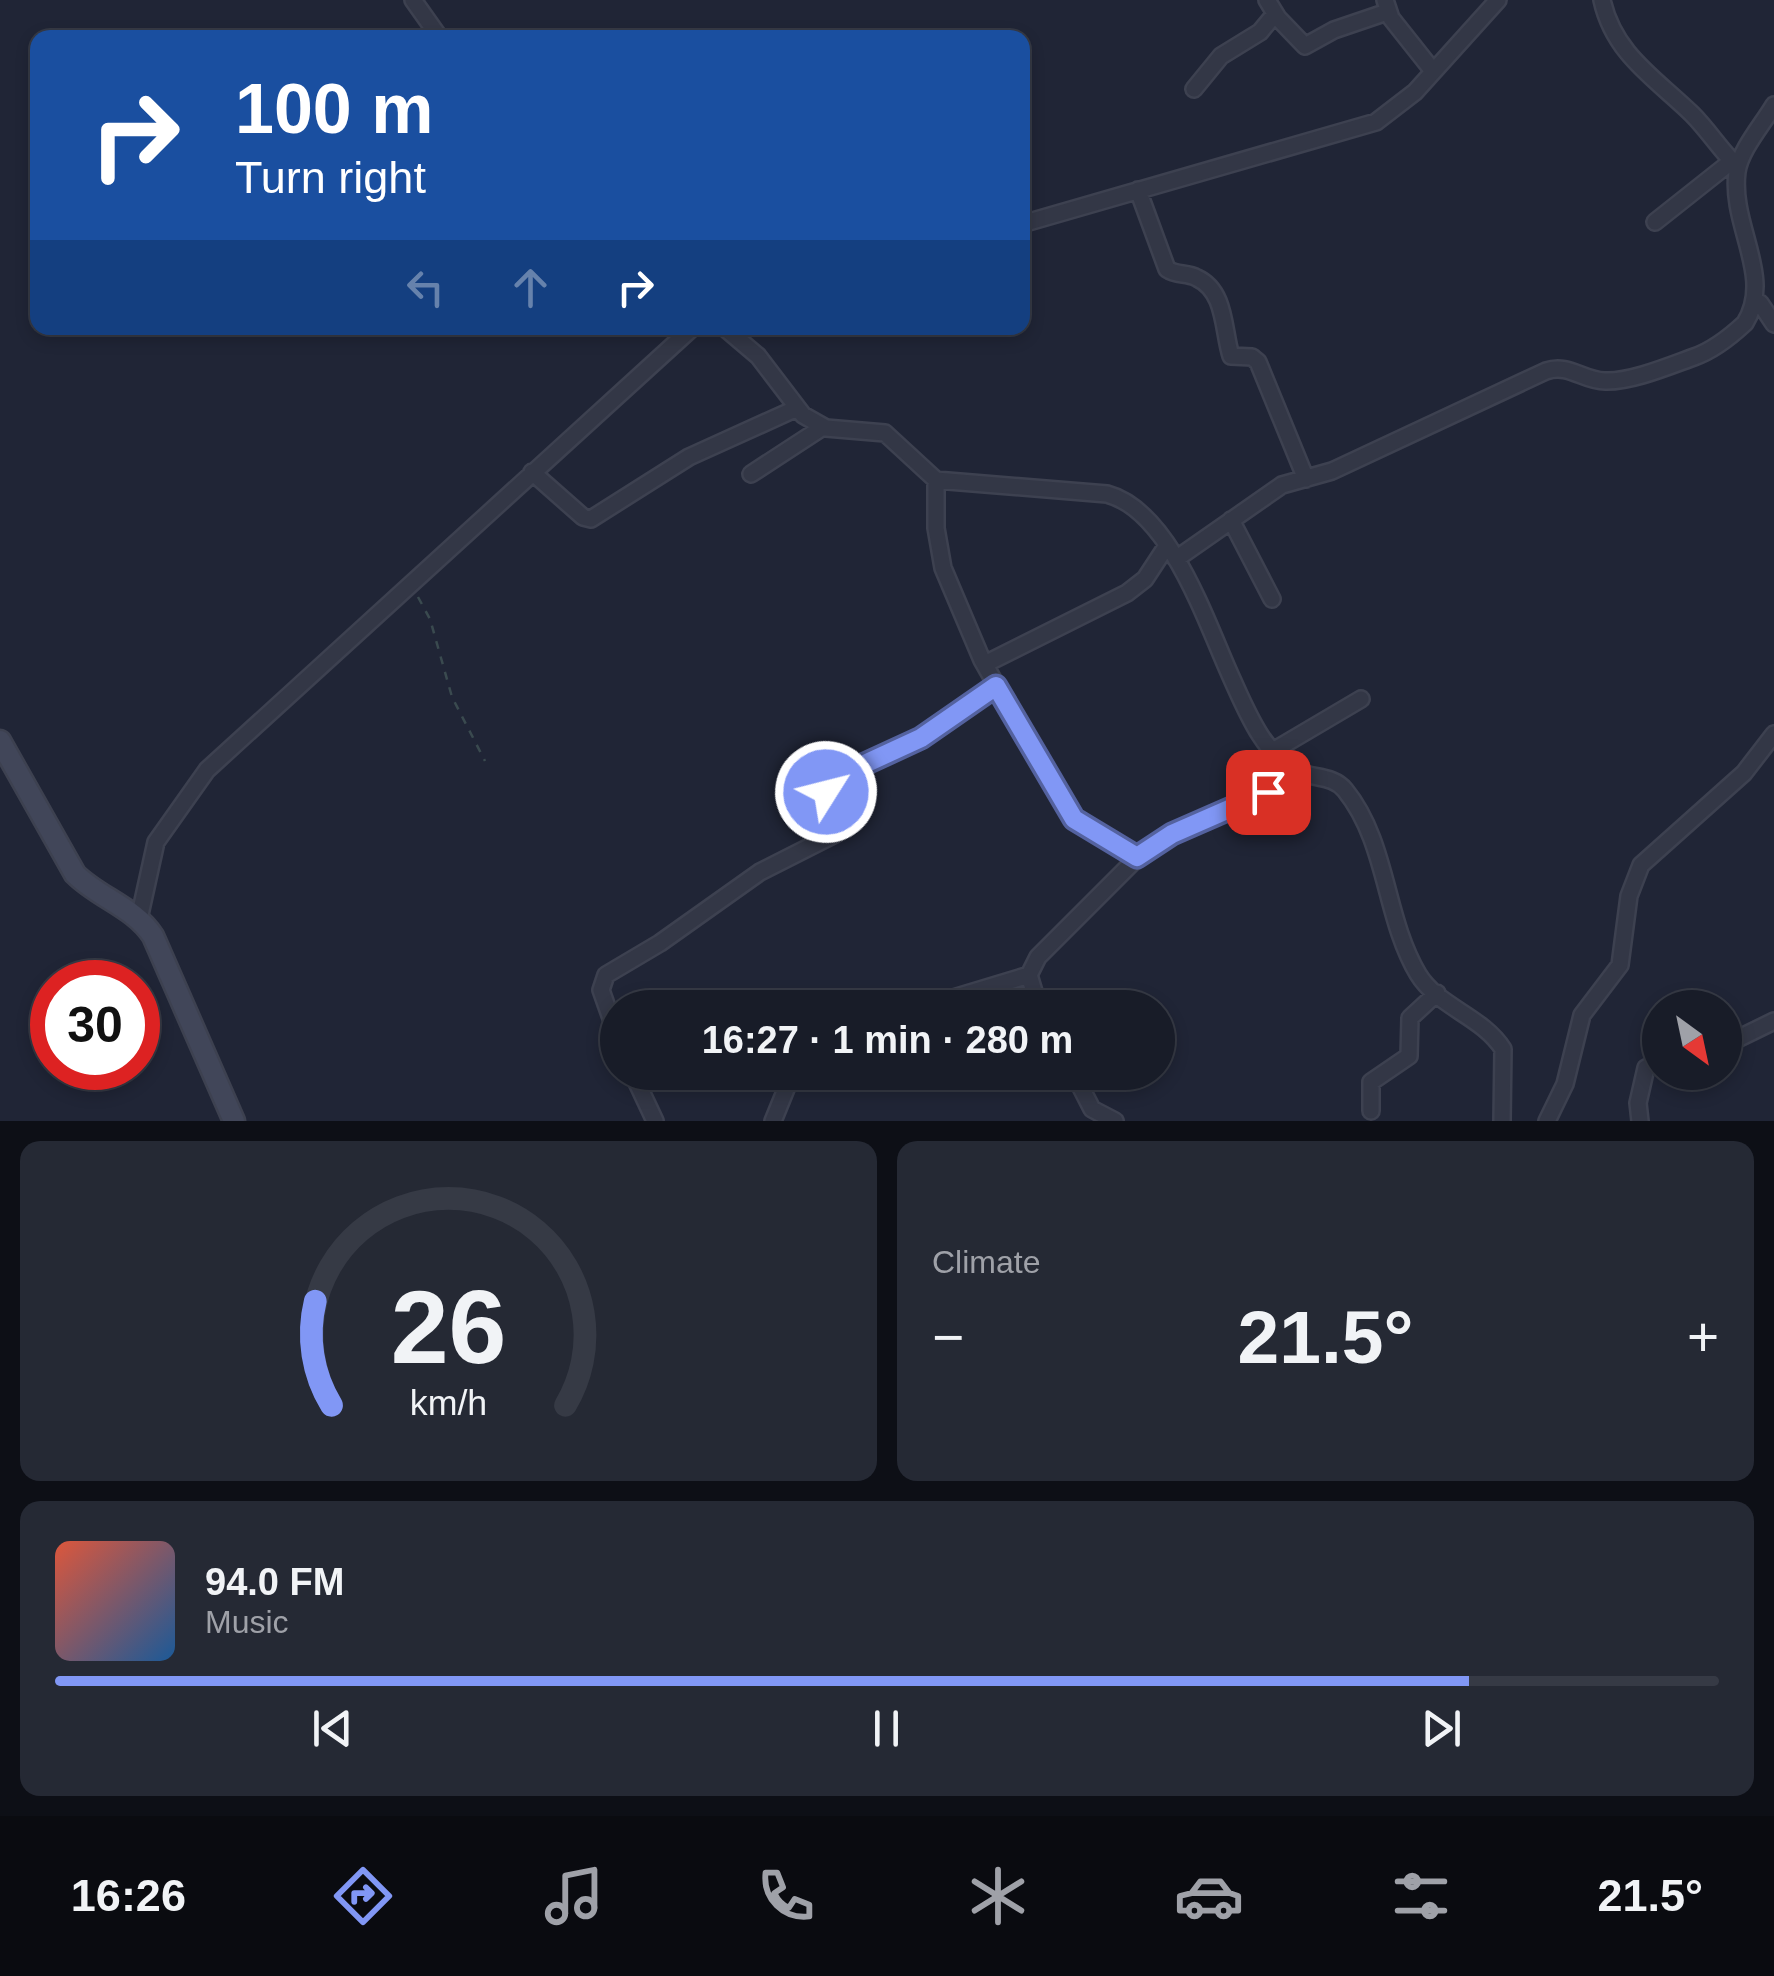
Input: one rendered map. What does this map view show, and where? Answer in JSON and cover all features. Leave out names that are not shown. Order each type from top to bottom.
[{"type":"street","points":[[413,0],[434,30]]},
{"type":"street","points":[[1030,222],[1365,127],[1394,111],[1498,0]]},
{"type":"street","points":[[984,664],[1128,592],[1171,553],[1231,520],[1277,488],[1332,471],[1470,403],[1554,368],[1607,382],[1699,356],[1730,336],[1760,303],[1766,276],[1740,201],[1735,164],[1690,112],[1638,68],[1617,37],[1602,0]]},
{"type":"street","points":[[1194,89],[1221,56],[1260,32],[1271,7],[1307,46],[1386,6],[1433,71]]},
{"type":"street","points":[[1655,222],[1735,164],[1774,105]]},
{"type":"street","points":[[1138,190],[1168,269],[1197,278],[1210,288],[1219,304],[1232,356],[1253,357],[1258,362],[1306,478]]},
{"type":"street","points":[[1760,303],[1774,324]]},
{"type":"street","points":[[140,919],[156,842],[197,781],[684,335]]},
{"type":"street","points":[[733,335],[758,356],[796,409],[822,427],[885,433],[936,480],[1120,497],[1171,553],[1238,691],[1273,752],[1302,774],[1338,783],[1362,815],[1416,970],[1437,993],[1482,1024],[1503,1050],[1502,1121]]},
{"type":"street","points":[[532,472],[583,517],[591,519],[689,457],[796,409]]},
{"type":"street","points":[[751,474],[822,427]]},
{"type":"street","points":[[936,480],[936,528],[943,568],[984,664],[1074,819],[1137,857]]},
{"type":"street","points":[[1231,520],[1272,599]]},
{"type":"street","points":[[602,990],[606,975],[660,944],[760,872],[839,832],[842,824],[826,792],[830,780],[921,738],[996,686]]},
{"type":"street","points":[[1273,752],[1361,699]]},
{"type":"street","points":[[1547,1121],[1565,1084],[1582,1015],[1620,966],[1629,896],[1641,865],[1744,773],[1774,734]]},
{"type":"street","points":[[0,741],[75,874],[92,890],[140,919],[153,936],[234,1121]]},
{"type":"street","points":[[979,990],[1029,975],[1051,942],[1137,857],[1172,834],[1248,803],[1302,774]]},
{"type":"street","points":[[1029,975],[1034,990]]},
{"type":"street","points":[[1371,1111],[1371,1082],[1409,1056],[1409,1021],[1437,993]]},
{"type":"street","points":[[1742,1037],[1774,1022]]},
{"type":"street","points":[[1640,1121],[1638,1102],[1642,1085]]},
{"type":"street","points":[[640,1090],[655,1121]]},
{"type":"street","points":[[773,1121],[786,1090]]},
{"type":"street","points":[[1082,1090],[1092,1109],[1114,1121]]},
{"type":"path","points":[[409,584],[430,619],[452,697],[485,761]]},
{"type":"route","points":[[826,792],[830,780],[921,738],[996,686],[1074,819],[1137,857],[1172,834],[1268,792]]}]
